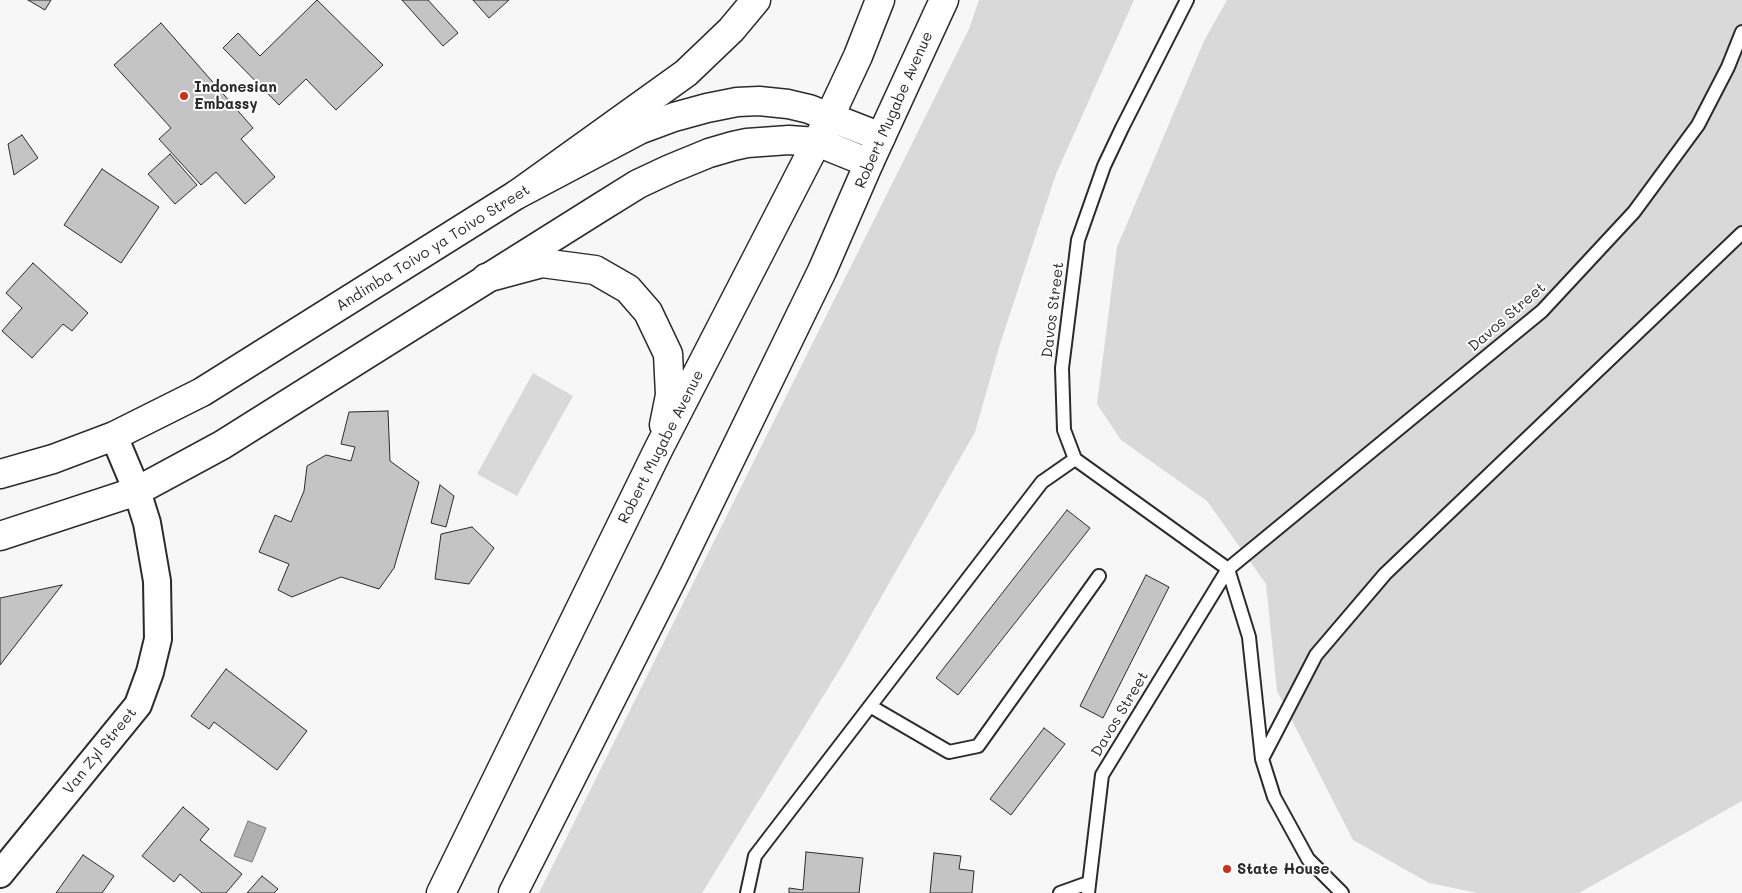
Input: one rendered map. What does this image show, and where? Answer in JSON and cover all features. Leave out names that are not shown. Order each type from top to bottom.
[{"type":"main road","points":[[516,195],[686,73],[731,30],[756,0]]},
{"type":"main road","name":"Robert Mugabe Avenue","points":[[441,893],[659,448],[829,118],[858,56],[880,0]]},
{"type":"main road","name":"Robert Mugabe Avenue","points":[[513,893],[674,575],[822,271],[869,162],[944,0]]},
{"type":"main road","name":"Andimba Toivo ya Toivo Street","points":[[0,474],[53,460],[114,436],[202,392],[516,195],[639,130],[674,117],[707,108],[738,102],[758,101],[788,104],[809,109],[881,137]]},
{"type":"main road","points":[[0,536],[137,491],[222,444],[638,184],[709,153],[748,143],[789,140],[816,142],[869,162]]},
{"type":"main road","points":[[486,278],[542,263],[595,270],[628,289],[648,312],[668,354],[670,395],[659,448]]},
{"type":"street","name":"Van Zyl Street","points":[[0,874],[138,705],[150,672],[158,640],[157,581],[147,523],[137,491],[114,436]]},
{"type":"lane","name":"Davos Street","points":[[1075,459],[1064,430],[1062,368],[1078,240],[1104,166],[1187,0]]},
{"type":"lane","name":"Davos Street","points":[[1088,888],[1102,775],[1228,569],[1542,312],[1634,212],[1698,126],[1728,68],[1742,32]]},
{"type":"lane","points":[[1262,759],[1316,655],[1386,574],[1742,233]]},
{"type":"lane","points":[[747,893],[755,856],[1042,482],[1075,459],[1228,569],[1249,637],[1262,759],[1274,797],[1308,859],[1342,893]]},
{"type":"lane","points":[[870,706],[949,752],[978,746],[1099,576]]},
{"type":"lane","points":[[1060,893],[1088,888]]},
{"type":"shaded area","points":[[979,0],[1134,0],[1056,174],[1000,344],[975,432],[846,659],[702,893],[539,893],[969,29]]},
{"type":"shaded area","points":[[1227,0],[1742,0],[1742,801],[1579,893],[1478,893],[1429,883],[1353,840],[1277,691],[1266,584],[1207,501],[1121,440],[1097,404],[1117,247],[1204,41]]},
{"type":"shaded area","points":[[533,373],[573,396],[517,496],[477,474]]},
{"type":"shaded area","points":[[248,821],[266,828],[252,862],[234,856]]},
{"type":"building","points":[[28,0],[51,0],[45,10]]},
{"type":"building","points":[[317,0],[383,65],[336,110],[306,79],[279,105],[223,48],[238,33],[260,56]]},
{"type":"building","points":[[402,0],[428,0],[458,33],[443,46]]},
{"type":"building","points":[[473,0],[509,0],[489,18]]},
{"type":"building","name":"Indonesian Embassy","points":[[161,23],[253,128],[241,139],[275,177],[245,204],[216,172],[201,185],[159,139],[171,128],[114,65]]},
{"type":"building","points":[[22,135],[38,158],[14,175],[8,144]]},
{"type":"building","points":[[170,154],[197,185],[175,204],[148,174]]},
{"type":"building","points":[[102,169],[159,207],[121,263],[64,225]]},
{"type":"building","points":[[33,263],[88,313],[72,331],[63,324],[32,358],[2,331],[22,308],[6,293]]},
{"type":"building","points":[[388,411],[390,461],[419,482],[394,568],[379,589],[341,577],[292,597],[278,590],[289,564],[259,552],[275,515],[291,522],[304,491],[307,466],[326,455],[351,461],[355,447],[341,444],[349,412]]},
{"type":"building","points":[[440,485],[454,496],[446,527],[431,523]]},
{"type":"building","points":[[1067,510],[1090,528],[958,695],[936,678]]},
{"type":"building","points":[[472,527],[494,548],[469,584],[435,579],[441,534]]},
{"type":"building","points":[[1146,575],[1169,587],[1103,718],[1080,706]]},
{"type":"building","points":[[62,585],[0,665],[0,598]]},
{"type":"building","points":[[226,669],[307,731],[277,770],[214,722],[209,729],[191,716]]},
{"type":"building","points":[[1044,728],[1065,744],[1011,815],[990,799]]},
{"type":"building","points":[[183,807],[209,829],[200,840],[242,874],[226,893],[202,893],[180,874],[174,882],[142,856]]},
{"type":"building","points":[[806,852],[863,858],[859,893],[789,893],[789,888],[803,890]]},
{"type":"building","points":[[934,853],[961,856],[959,869],[974,871],[972,893],[930,893]]},
{"type":"building","points":[[83,855],[114,876],[102,893],[56,893]]},
{"type":"building","points":[[262,876],[278,889],[274,893],[247,893]]},
{"type":"place","name":"Indonesian Embassy","points":[[184,96]]},
{"type":"place","name":"State House","points":[[1227,869]]}]
